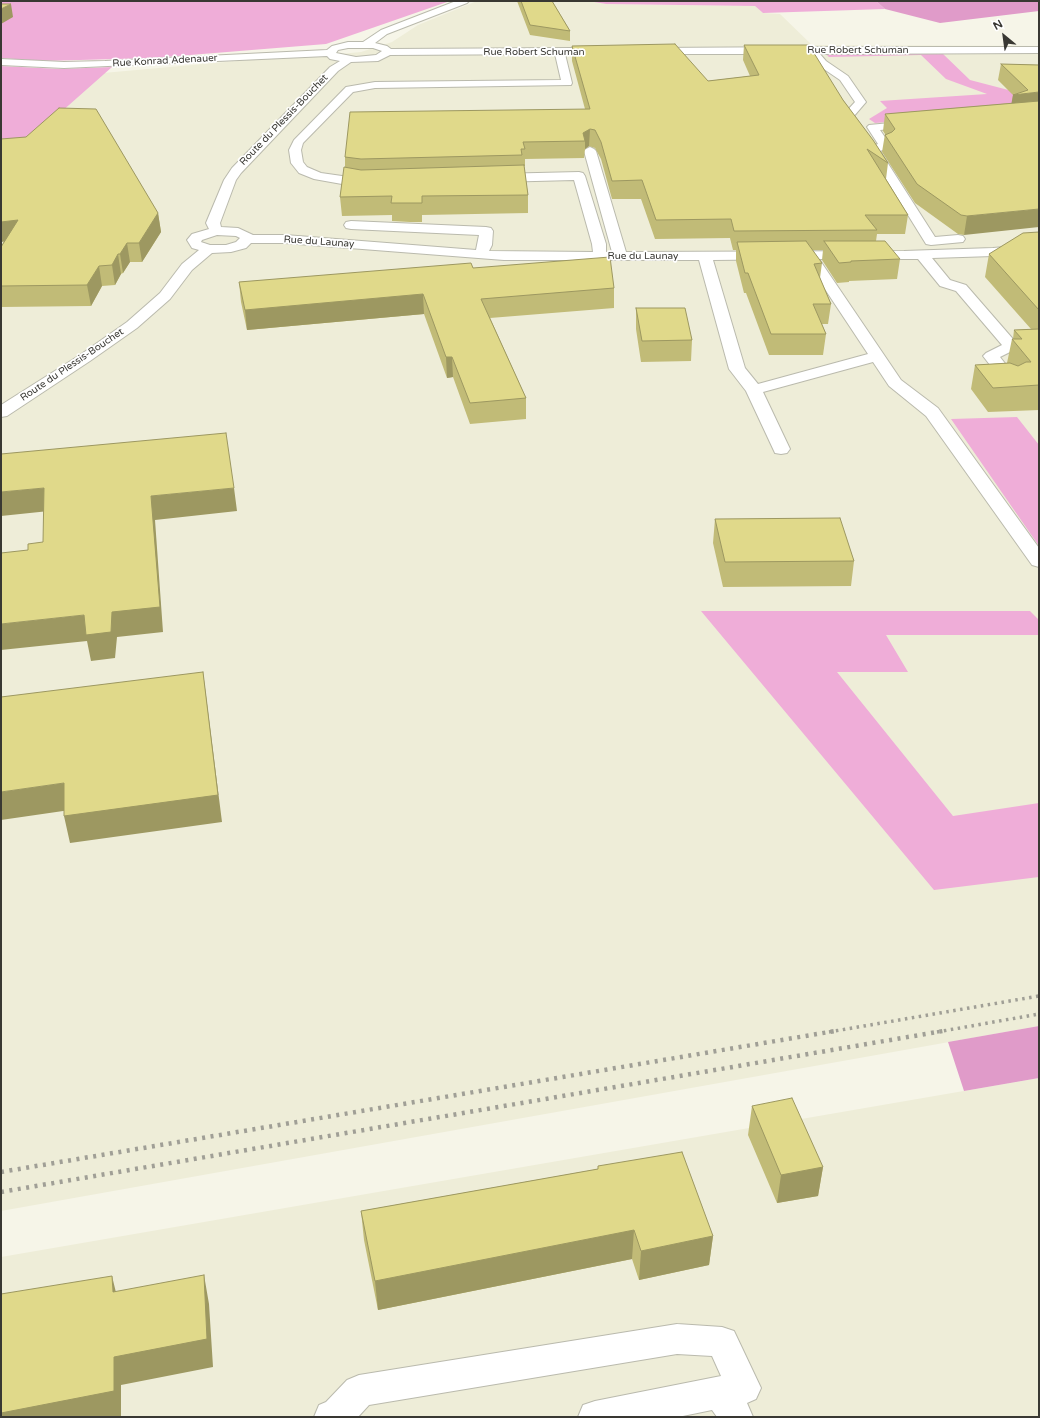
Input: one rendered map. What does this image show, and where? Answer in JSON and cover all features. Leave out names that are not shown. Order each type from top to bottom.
[{"type":"street","points":[[365,45],[384,32],[464,1]]},
{"type":"street","points":[[365,45],[384,48],[388,52],[378,58],[348,60],[334,57],[330,53],[331,50],[341,46],[365,45]]},
{"type":"street","points":[[813,50],[822,63],[844,78],[861,102],[848,116],[872,149],[931,241],[969,238]]},
{"type":"street","name":"Rue Robert Schuman","points":[[637,51],[1039,50]]},
{"type":"street","name":"Rue Robert Schuman","points":[[388,52],[490,55],[582,52]]},
{"type":"street","points":[[385,181],[362,182],[342,180],[318,176],[303,170],[297,163],[295,150],[298,142],[350,89],[375,85],[567,83],[559,52]]},
{"type":"street","name":"Rue Konrad Adenauer","points":[[1,62],[64,65],[105,64],[330,53]]},
{"type":"street","points":[[521,60],[490,55],[428,59],[394,63],[363,72],[525,75]]},
{"type":"street","name":"Route du Plessis-Bouchet","points":[[216,231],[213,223],[230,180],[236,171],[334,69],[348,60]]},
{"type":"street","points":[[872,149],[885,146],[873,127],[920,123]]},
{"type":"street","points":[[590,151],[620,256]]},
{"type":"street","points":[[486,178],[579,176],[599,244],[600,256]]},
{"type":"street","points":[[351,224],[486,231],[485,245],[481,254]]},
{"type":"street","points":[[216,231],[238,232],[247,236],[247,239],[245,242],[234,247],[209,249],[197,245],[194,240],[202,234],[216,231]]},
{"type":"street","name":"Rue du Launay","points":[[247,239],[285,239],[504,256],[922,255],[1039,248]]},
{"type":"street","name":"Route du Plessis-Bouchet","points":[[1,412],[85,358],[132,325],[165,296],[187,267],[209,249]]},
{"type":"street","points":[[922,255],[945,282],[961,288],[1011,346],[991,356],[1013,384]]},
{"type":"street","points":[[705,256],[737,369],[754,390],[781,449]]},
{"type":"street","points":[[810,256],[895,382],[932,412],[1039,561]]},
{"type":"street","points":[[754,390],[877,356]]},
{"type":"street","points":[[331,1417],[337,1416],[360,1391],[677,1339],[722,1342],[744,1388],[729,1405],[594,1417]]},
{"type":"shaded area","points":[[1,1],[450,1],[326,44],[153,58],[43,61],[1,58]]},
{"type":"shaded area","points":[[477,1],[588,1],[606,4],[755,6],[763,13],[780,14],[812,45],[1039,46],[1039,1026],[1,1211],[1,144],[26,142],[103,73],[270,58],[308,57],[361,52],[392,42],[418,25]]},
{"type":"shaded area","points":[[588,1],[876,1],[885,9],[763,13],[755,6],[606,4]]},
{"type":"shaded area","points":[[876,1],[1039,1],[1039,11],[940,23],[885,9]]},
{"type":"shaded area","points":[[942,53],[970,80],[1039,98],[1039,110],[875,123],[869,119],[887,108],[880,101],[987,94],[946,79],[921,55],[829,57],[826,54]]},
{"type":"shaded area","points":[[1,66],[60,69],[112,67],[26,143],[1,144]]},
{"type":"shaded area","points":[[1017,417],[1039,445],[1039,546],[951,419]]},
{"type":"shaded area","points":[[701,611],[1030,611],[1039,620],[1039,635],[886,635],[908,672],[837,672],[953,816],[1039,803],[1039,877],[934,890]]},
{"type":"shaded area","points":[[1039,1026],[1039,1078],[964,1091],[948,1042]]},
{"type":"shaded area","points":[[1039,1078],[1039,1417],[1,1417],[1,1257]]},
{"type":"building","points":[[521,1],[552,1],[570,31],[530,25]]},
{"type":"building","points":[[1,4],[11,4],[1,9]]},
{"type":"building","points":[[675,44],[708,81],[759,75],[744,45],[809,45],[843,100],[888,163],[867,149],[908,215],[865,215],[877,230],[734,231],[731,219],[656,220],[642,180],[612,181],[601,142],[595,130],[590,129],[583,133],[585,141],[523,142],[525,149],[521,149],[522,155],[361,159],[345,157],[350,112],[590,109],[572,46]]},
{"type":"building","points":[[1001,64],[1039,65],[1039,92],[1013,95],[1028,90]]},
{"type":"building","points":[[1039,101],[1039,209],[967,216],[961,215],[917,184],[885,135],[895,129],[885,114]]},
{"type":"building","points":[[59,108],[96,109],[158,213],[139,243],[127,243],[120,254],[118,254],[112,265],[99,266],[87,285],[1,286],[1,247],[18,220],[1,222],[1,139],[26,137]]},
{"type":"building","points":[[524,165],[528,195],[422,196],[422,203],[391,203],[392,196],[340,197],[344,167],[361,170]]},
{"type":"building","points":[[1039,232],[1039,310],[989,254],[1023,233]]},
{"type":"building","points":[[806,241],[822,263],[814,264],[831,304],[813,304],[826,334],[771,334],[748,273],[745,273],[737,242]]},
{"type":"building","points":[[824,241],[885,241],[900,259],[851,261],[839,263]]},
{"type":"building","points":[[610,257],[614,288],[481,299],[526,398],[470,403],[452,357],[446,357],[423,294],[245,310],[239,282],[471,263],[473,268]]},
{"type":"building","points":[[636,308],[685,308],[692,340],[642,341]]},
{"type":"building","points":[[1039,329],[1039,385],[993,388],[975,365],[1010,363],[1018,366],[1026,362],[1031,362],[1012,339],[1022,339],[1014,330]]},
{"type":"building","points":[[226,433],[234,488],[151,496],[160,607],[112,612],[111,632],[86,635],[84,615],[1,624],[1,553],[28,550],[28,544],[43,542],[44,488],[1,492],[1,454]]},
{"type":"building","points":[[840,518],[854,561],[725,562],[715,519]]},
{"type":"building","points":[[203,672],[218,795],[64,816],[64,783],[1,792],[1,697]]},
{"type":"building","points":[[792,1098],[823,1167],[781,1175],[752,1106]]},
{"type":"building","points":[[682,1152],[713,1236],[641,1251],[634,1230],[375,1281],[361,1211],[598,1169],[598,1166]]},
{"type":"building","points":[[204,1275],[207,1339],[114,1357],[114,1391],[1,1413],[1,1294],[112,1276],[113,1292]]},
{"type":"railway","points":[[829,1032],[1039,996]]},
{"type":"railway","points":[[937,1032],[1039,1014]]},
{"type":"railway","points":[[1,1172],[835,1031]]},
{"type":"railway","points":[[1,1192],[943,1031]]}]
